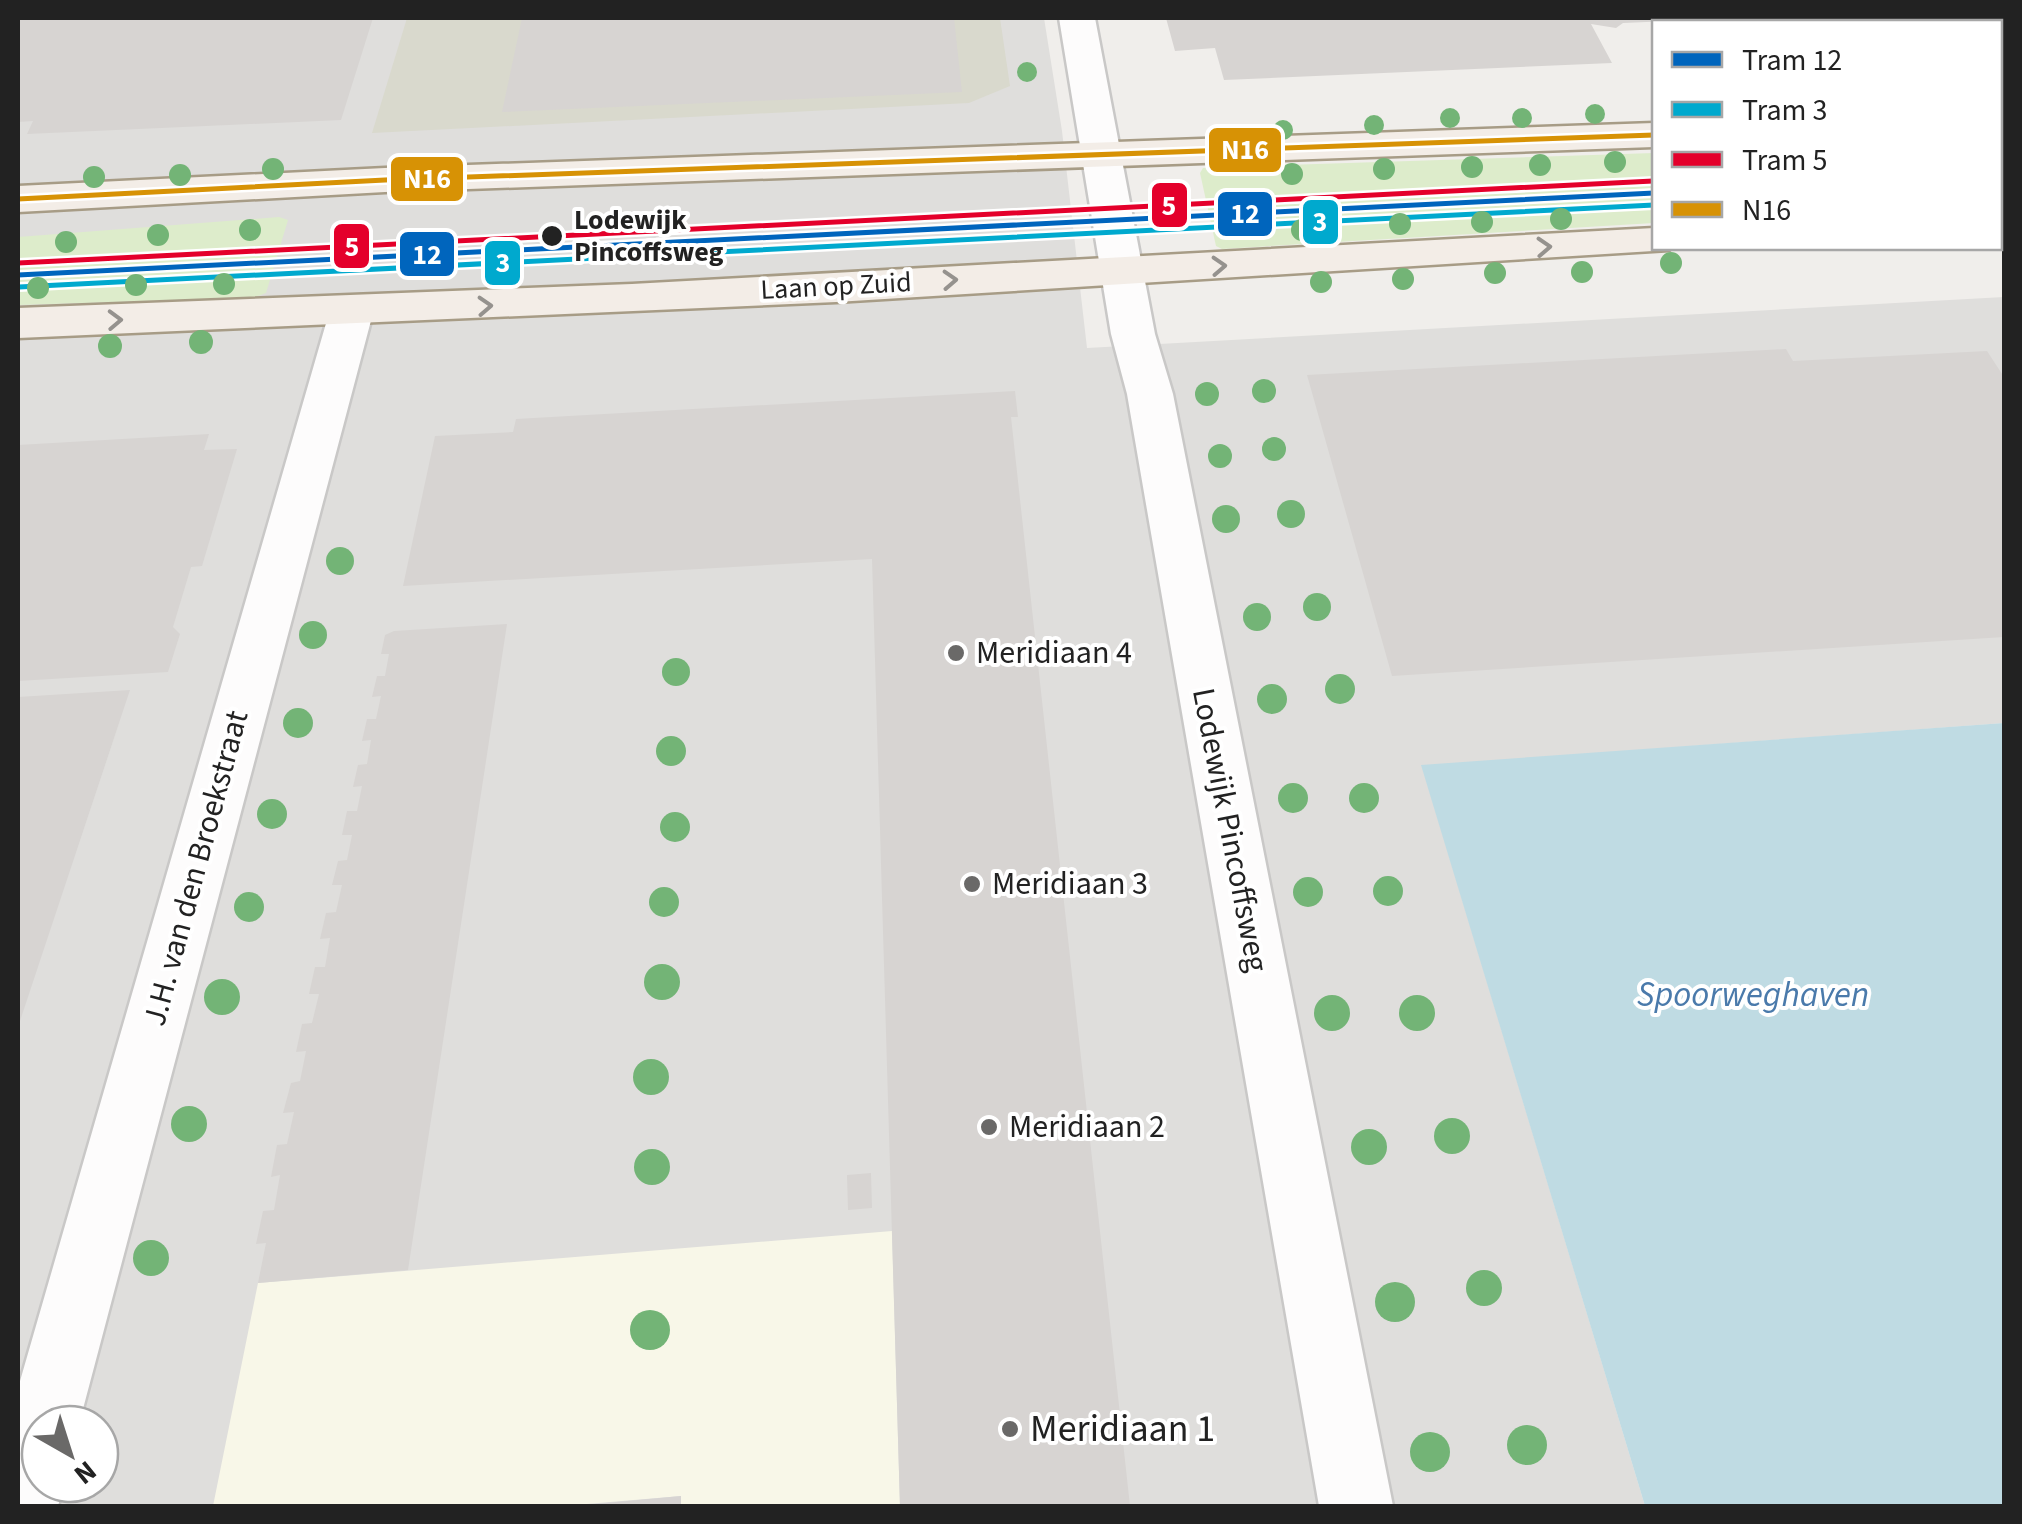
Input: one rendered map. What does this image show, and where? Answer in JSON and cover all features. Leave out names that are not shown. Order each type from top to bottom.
[{"type":"main road","points":[[18,199],[385,180],[1652,135]]},
{"type":"main road","name":"Laan op Zuid","points":[[18,323],[351,313],[1000,277],[1122,274],[1652,240]]},
{"type":"street","name":"Lodewijk Pincoffsweg","points":[[1076,18],[1122,274],[1150,394],[1356,1506]]},
{"type":"street","name":"J.H. van den Broekstraat","points":[[49,1404],[351,313]]},
{"type":"shaded area","points":[[18,18],[1044,18],[1062,131],[1087,348],[2004,297],[2004,723],[1422,766],[1645,1506],[18,1506]]},
{"type":"shaded area","points":[[407,18],[1000,18],[1010,86],[969,103],[372,133]]},
{"type":"shaded area","points":[[892,1231],[900,1506],[681,1506],[681,1496],[563,1506],[213,1506],[258,1283]]},
{"type":"green space","points":[[1652,153],[1652,223],[1222,249],[1216,246],[1200,173],[1203,168]]},
{"type":"green space","points":[[279,217],[288,220],[266,293],[253,298],[18,305],[18,237]]},
{"type":"water","name":"Spoorweghaven","points":[[2004,723],[2004,1506],[1645,1506],[1421,765]]},
{"type":"building","points":[[18,18],[373,18],[341,120],[27,134],[33,121],[18,122]]},
{"type":"building","points":[[522,18],[954,18],[962,92],[502,112]]},
{"type":"building","points":[[1166,18],[1670,18],[1623,23],[1616,28],[1591,24],[1612,63],[1224,80],[1215,48],[1175,51]]},
{"type":"building","points":[[2004,18],[2004,45],[2002,20],[1827,20]]},
{"type":"building","points":[[1786,349],[1793,361],[1987,351],[2004,377],[2004,637],[1392,676],[1307,375]]},
{"type":"building","points":[[1015,391],[1018,417],[1011,417],[1130,1506],[900,1506],[872,559],[403,586],[435,436],[513,432],[516,419]]},
{"type":"building","points":[[209,434],[204,450],[237,449],[202,566],[191,567],[173,627],[180,634],[168,672],[18,681],[18,445]]},
{"type":"building","points":[[507,624],[408,1270],[258,1283],[266,1243],[256,1244],[263,1211],[274,1210],[280,1175],[271,1177],[277,1145],[287,1144],[294,1112],[283,1113],[291,1083],[300,1081],[306,1051],[296,1052],[302,1024],[312,1023],[319,994],[309,994],[315,967],[325,967],[330,938],[320,939],[326,913],[336,912],[342,885],[332,885],[338,861],[347,860],[352,835],[342,835],[347,811],[357,811],[362,786],[353,787],[358,765],[367,764],[371,740],[362,741],[367,719],[376,719],[381,696],[372,697],[377,676],[385,676],[389,654],[381,654],[385,635],[394,631]]},
{"type":"building","points":[[130,690],[18,1027],[18,697]]},
{"type":"building","points":[[871,1173],[872,1208],[848,1210],[847,1175]]},
{"type":"building","points":[[681,1496],[681,1506],[595,1506],[595,1504]]},
{"type":"tram line","name":"5","points":[[18,263],[1652,181]]},
{"type":"tram line","name":"12","points":[[18,275],[1652,193]]},
{"type":"tram line","name":"3","points":[[19,287],[1652,205]]},
{"type":"transit line","name":"N16","points":[[18,199],[385,180],[1652,135]]},
{"type":"place","name":"Lodewijk Pincoffsweg","points":[[552,236]]},
{"type":"place","name":"Meridiaan 4","points":[[956,653]]},
{"type":"place","name":"Meridiaan 3","points":[[972,884]]},
{"type":"place","name":"Meridiaan 2","points":[[989,1127]]},
{"type":"place","name":"Meridiaan 1","points":[[1010,1429]]}]
